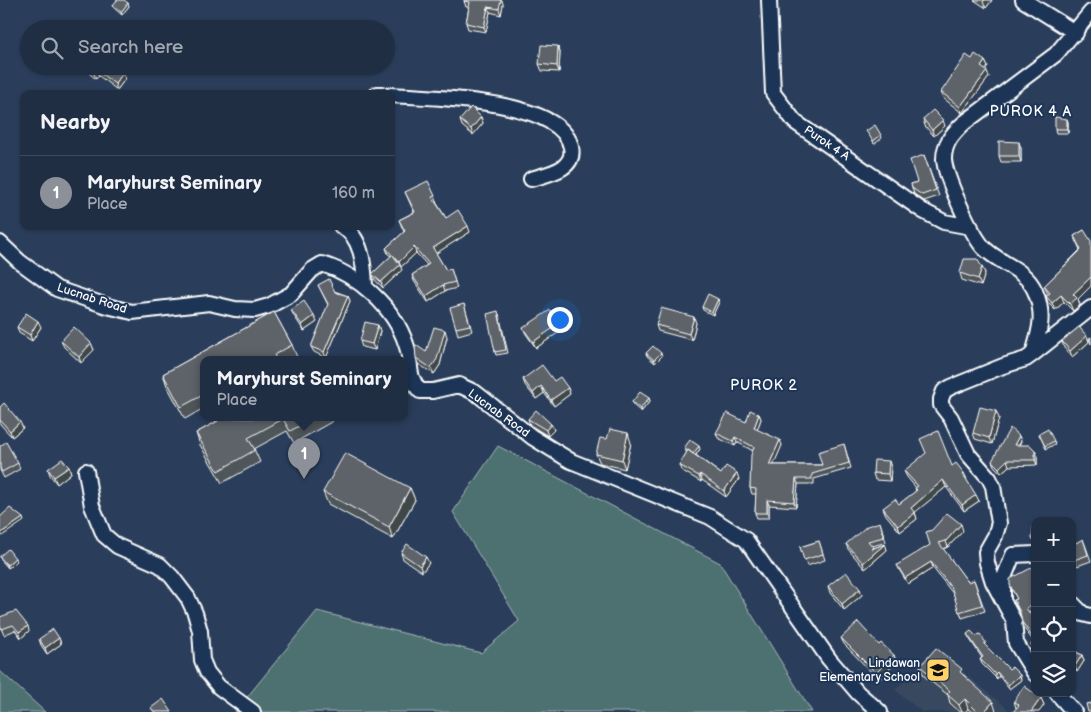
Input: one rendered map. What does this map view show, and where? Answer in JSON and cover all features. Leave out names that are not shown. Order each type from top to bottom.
[{"type":"street","name":"Purok 4 A","points":[[769,0],[773,93],[795,122],[922,211],[944,222],[971,227]]},
{"type":"street","points":[[1023,0],[1076,32]]},
{"type":"street","points":[[1033,354],[1042,319],[1034,290],[1022,272],[992,255],[982,246],[971,227],[948,174],[944,158],[950,136],[964,123],[1038,70],[1076,32],[1091,12]]},
{"type":"street","points":[[395,95],[511,106],[540,116],[564,134],[571,147],[571,157],[569,164],[562,169],[531,179]]},
{"type":"street","points":[[346,230],[353,236],[362,256],[365,285]]},
{"type":"street","name":"Lucnab Road","points":[[0,244],[20,262],[57,289],[107,306],[132,312],[209,303],[255,310],[269,306],[291,294],[312,270],[322,264],[337,268],[365,285],[400,328],[407,345],[412,382],[420,391],[433,391],[459,385],[476,394],[532,437],[570,461],[710,518],[746,540],[829,659],[858,693],[880,712]]},
{"type":"street","points":[[1031,667],[1016,643],[1014,621],[993,582],[987,564],[986,552],[995,536],[999,523],[993,486],[990,478],[968,454],[951,418],[941,405],[941,399],[944,391],[1002,366],[1026,359],[1091,308]]},
{"type":"street","points":[[86,472],[92,506],[104,535],[117,546],[160,566],[172,577],[188,598],[195,613],[202,660],[207,672],[219,687],[253,712]]},
{"type":"street","points":[[1003,599],[1003,580],[1013,555],[1031,554]]},
{"type":"street","points":[[1076,606],[1083,614],[1091,616]]},
{"type":"street","points":[[1061,697],[1074,712]]},
{"type":"shaded area","name":"Lindawan Elementary School","points":[[936,650],[1008,709],[1004,712],[922,712],[895,690]]},
{"type":"green space","points":[[498,446],[720,563],[812,712],[235,712],[317,611],[481,653],[519,621],[453,512]]},
{"type":"green space","points":[[0,671],[45,712],[0,712]]},
{"type":"building","points":[[117,0],[124,0],[128,3],[121,12],[113,5]]},
{"type":"building","points":[[464,0],[501,0],[499,9],[488,7],[484,27],[466,23],[470,2]]},
{"type":"building","points":[[541,45],[558,46],[557,66],[539,64]]},
{"type":"building","points":[[975,54],[985,61],[981,67],[987,71],[960,107],[941,92],[966,55],[972,59]]},
{"type":"building","points":[[103,75],[122,75],[115,84]]},
{"type":"building","points":[[471,107],[481,117],[471,129],[460,120]]},
{"type":"building","points":[[933,110],[943,120],[932,130],[923,119]]},
{"type":"building","points":[[1055,117],[1067,119],[1067,129],[1055,129]]},
{"type":"building","points":[[875,125],[881,135],[873,141],[866,131]]},
{"type":"building","points":[[999,141],[1019,142],[1019,156],[999,156]]},
{"type":"building","points":[[924,155],[936,190],[922,195],[912,188],[911,184],[917,182],[910,160]]},
{"type":"building","points":[[428,181],[435,196],[432,197],[446,218],[458,210],[468,226],[433,248],[446,270],[451,269],[455,282],[443,285],[426,296],[412,275],[429,264],[414,247],[399,262],[393,255],[400,265],[381,282],[372,274],[392,255],[386,248],[405,231],[399,220],[415,212],[405,192]]},
{"type":"building","points":[[1084,230],[1091,241],[1091,277],[1073,294],[1077,298],[1070,304],[1061,295],[1052,303],[1046,296],[1050,293],[1044,286],[1081,250],[1074,236]]},
{"type":"building","points":[[964,259],[977,259],[982,267],[978,279],[960,273]]},
{"type":"building","points":[[329,279],[335,292],[348,296],[324,352],[311,347],[328,304],[318,285]]},
{"type":"building","points":[[708,294],[718,299],[712,312],[702,307]]},
{"type":"building","points":[[304,301],[314,316],[302,325],[291,310]]},
{"type":"building","points":[[464,304],[470,325],[456,328],[450,308]]},
{"type":"building","points":[[661,308],[694,317],[689,334],[656,325]]},
{"type":"building","points":[[550,310],[559,324],[533,342],[523,328]]},
{"type":"building","points":[[498,311],[506,350],[495,352],[487,314]]},
{"type":"building","points":[[274,312],[292,345],[275,356],[200,356],[200,397],[181,407],[163,374]]},
{"type":"building","points":[[26,313],[38,321],[30,335],[17,327]]},
{"type":"building","points":[[365,322],[378,325],[372,344],[360,341]]},
{"type":"building","points":[[74,327],[91,343],[79,357],[61,341]]},
{"type":"building","points":[[434,327],[445,330],[437,359],[431,368],[416,358],[415,347],[416,345],[426,352]]},
{"type":"building","points":[[1079,327],[1087,336],[1070,351],[1062,341]]},
{"type":"building","points":[[653,346],[661,353],[654,360],[646,353]]},
{"type":"building","points":[[542,365],[554,381],[560,377],[568,388],[551,400],[541,386],[533,393],[523,379]]},
{"type":"building","points":[[640,392],[649,398],[640,409],[632,402]]},
{"type":"building","points":[[4,403],[20,422],[10,431],[0,420],[0,407]]},
{"type":"building","points":[[980,407],[996,411],[989,438],[973,433]]},
{"type":"building","points":[[536,410],[551,424],[546,430],[528,419]]},
{"type":"building","points":[[750,410],[759,414],[754,428],[780,440],[769,465],[822,465],[818,452],[844,444],[849,463],[812,474],[812,479],[796,479],[794,502],[767,500],[767,513],[755,513],[756,489],[750,488],[751,455],[754,447],[735,437],[733,441],[716,433],[727,413],[746,422]]},
{"type":"building","points":[[218,421],[279,421],[248,438],[255,450],[218,471],[196,433]]},
{"type":"building","points":[[284,421],[308,421],[290,431]]},
{"type":"building","points":[[1010,428],[1019,436],[1014,445],[1030,445],[1035,450],[1035,460],[1007,460],[999,468],[992,461]]},
{"type":"building","points":[[610,429],[628,433],[622,460],[596,454],[600,438],[607,439]]},
{"type":"building","points":[[1048,429],[1054,441],[1045,446],[1039,434]]},
{"type":"building","points":[[938,431],[952,466],[956,463],[976,495],[962,505],[943,480],[911,508],[915,513],[898,526],[883,508],[895,499],[899,504],[917,490],[915,488],[918,486],[904,471],[926,453],[920,439]]},
{"type":"building","points":[[690,440],[699,446],[693,454],[684,448]]},
{"type":"building","points":[[6,442],[18,463],[2,472],[0,468],[0,446]]},
{"type":"building","points":[[688,450],[721,474],[726,466],[737,473],[724,491],[700,474],[699,476],[679,465]]},
{"type":"building","points":[[345,453],[410,488],[389,527],[323,492]]},
{"type":"building","points":[[62,459],[69,467],[54,477],[48,469]]},
{"type":"building","points":[[874,460],[889,461],[888,474],[873,473]]},
{"type":"building","points":[[10,508],[23,518],[1,533],[0,517]]},
{"type":"building","points":[[947,513],[961,524],[946,541],[939,543],[968,582],[974,580],[982,605],[959,612],[952,589],[931,562],[905,578],[897,565],[930,545],[926,532],[932,530]]},
{"type":"building","points":[[880,522],[884,537],[868,541],[873,547],[871,549],[885,544],[863,563],[846,544],[867,526]]},
{"type":"building","points":[[1083,539],[1088,555],[1076,559],[1076,543]]},
{"type":"building","points":[[819,541],[823,554],[804,560],[800,547]]},
{"type":"building","points":[[407,544],[426,557],[420,566],[401,553]]},
{"type":"building","points":[[8,549],[15,558],[7,565],[0,556]]},
{"type":"building","points":[[1031,568],[1031,605],[1026,608],[1031,615],[1031,635],[1022,622],[1020,612],[1014,600],[1017,599],[1010,585],[1010,579]]},
{"type":"building","points":[[846,572],[860,589],[842,604],[828,586]]},
{"type":"building","points":[[16,611],[28,626],[19,632],[13,625],[2,629],[0,617]]},
{"type":"building","points":[[858,622],[879,645],[881,643],[894,655],[876,673],[841,638]]},
{"type":"building","points":[[53,629],[59,638],[45,648],[39,639]]},
{"type":"building","points":[[971,631],[976,636],[980,634],[986,643],[984,644],[1009,669],[1012,667],[1020,675],[1008,685],[997,672],[995,674],[980,659],[983,657],[967,634]]},
{"type":"building","points":[[936,648],[962,669],[960,672],[993,702],[984,712],[978,712],[965,699],[959,705],[947,694],[950,691],[920,666]]},
{"type":"building","points":[[1076,652],[1082,655],[1076,664]]},
{"type":"building","points":[[1024,686],[1031,691],[1031,697],[1041,698],[1031,712],[1013,712],[1019,705],[1014,701]]},
{"type":"building","points":[[163,699],[172,712],[154,712],[151,708]]},
{"type":"building","points":[[1091,703],[1091,712],[1088,712],[1086,704]]},
{"type":"place","name":"Maryhurst Seminary","points":[[304,479]]},
{"type":"place","name":"Lindawan Elementary School","points":[[938,670]]},
{"type":"district","name":"PUROK 4 A","points":[[1031,111]]},
{"type":"district","name":"PUROK 2","points":[[764,385]]}]
